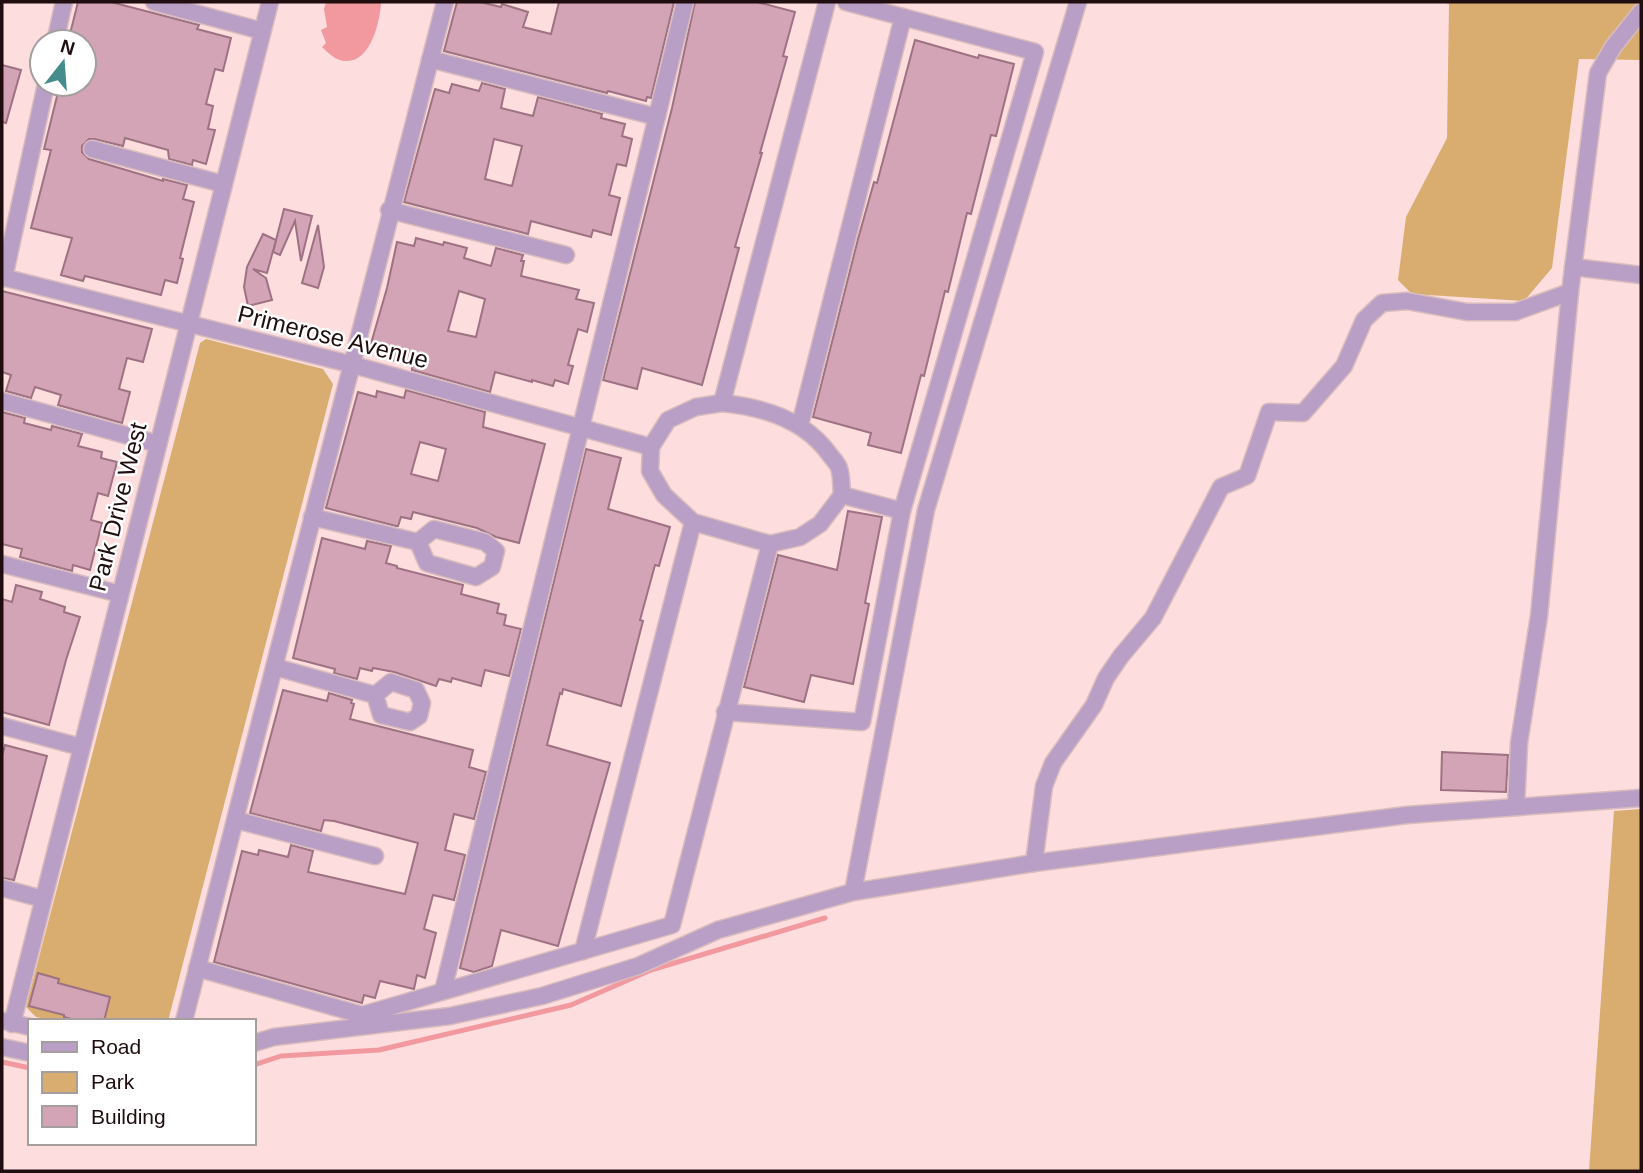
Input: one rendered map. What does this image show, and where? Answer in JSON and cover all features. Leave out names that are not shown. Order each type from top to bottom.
[{"type":"street","points":[[58,28],[64,2]]},
{"type":"street","points":[[153,2],[262,32]]},
{"type":"street","name":"Park Drive West","points":[[7,1022],[43,899],[270,2]]},
{"type":"street","points":[[184,1019],[444,2]]},
{"type":"street","points":[[443,991],[685,2]]},
{"type":"street","points":[[722,403],[827,2]]},
{"type":"street","points":[[725,712],[862,722],[902,511],[1035,52],[851,2]]},
{"type":"street","points":[[853,892],[926,510],[1078,2]]},
{"type":"street","points":[[1516,807],[1519,743],[1539,616],[1570,292],[1598,73],[1613,47],[1641,12]]},
{"type":"street","points":[[800,425],[903,17]]},
{"type":"street","points":[[430,59],[657,117]]},
{"type":"street","points":[[3,278],[43,98]]},
{"type":"street","points":[[92,149],[223,184]]},
{"type":"street","points":[[390,210],[566,255]]},
{"type":"street","points":[[1573,267],[1641,275]]},
{"type":"street","name":"Primerose Avenue","points":[[3,278],[350,364],[651,447]]},
{"type":"street","points":[[1034,863],[1044,786],[1053,763],[1094,705],[1106,678],[1121,656],[1153,618],[1222,488],[1247,476],[1269,412],[1303,413],[1344,366],[1364,320],[1382,303],[1407,301],[1467,312],[1515,312],[1570,292]]},
{"type":"street","points":[[2,401],[158,444]]},
{"type":"street","points":[[722,403],[778,414],[800,425],[822,443],[839,468],[842,495],[820,524],[800,537],[770,544],[693,522],[664,495],[650,471],[651,447],[668,420],[696,407],[722,403]]},
{"type":"street","points":[[842,495],[902,511]]},
{"type":"street","points":[[312,517],[418,542]]},
{"type":"street","points":[[583,951],[693,522]]},
{"type":"street","points":[[197,968],[362,1015],[672,925],[770,544]]},
{"type":"street","points":[[2,564],[120,594]]},
{"type":"street","points":[[275,667],[375,695]]},
{"type":"street","points":[[2,726],[81,747]]},
{"type":"street","points":[[256,1042],[274,1037],[450,1016],[542,996],[639,966],[718,930],[853,892],[1034,863],[1407,816],[1641,798]]},
{"type":"street","points":[[236,820],[375,856]]},
{"type":"street","points":[[2,888],[43,899]]},
{"type":"street","points":[[7,1022],[28,1027]]},
{"type":"street","points":[[2,1046],[28,1052]]},
{"type":"green space","points":[[1441,2],[1641,2],[1641,60],[1579,59],[1552,268],[1524,301],[1412,294],[1398,280],[1406,217],[1447,138],[1449,4]]},
{"type":"green space","points":[[206,339],[323,369],[333,384],[169,1019],[36,1017],[26,1007],[200,343]]},
{"type":"green space","points":[[1641,809],[1641,1171],[1589,1171],[1614,811]]},
{"type":"shaded area","points":[[326,2],[387,2],[381,3],[379,20],[368,48],[355,60],[339,60],[322,47],[326,43],[321,30],[327,27],[324,9]]},
{"type":"building","points":[[78,2],[111,2],[199,25],[197,29],[231,38],[223,71],[215,69],[206,104],[213,106],[208,129],[215,130],[206,164],[193,160],[192,165],[169,159],[168,150],[125,138],[123,146],[89,139],[82,146],[82,152],[89,159],[163,181],[187,185],[183,199],[194,202],[180,258],[183,259],[177,283],[165,280],[161,295],[85,276],[83,281],[61,275],[72,238],[31,228],[51,150],[44,149],[57,98],[98,98],[98,28],[72,28]]},
{"type":"building","points":[[457,2],[480,2],[501,7],[502,4],[528,12],[523,27],[551,34],[559,2],[674,2],[651,98],[647,97],[646,101],[444,51]]},
{"type":"building","points":[[695,2],[757,2],[795,12],[783,56],[787,57],[735,247],[739,248],[702,385],[642,368],[637,389],[603,380],[672,108]]},
{"type":"building","points":[[915,40],[978,58],[979,55],[1014,64],[996,136],[991,135],[971,214],[967,213],[948,292],[945,291],[901,453],[868,445],[871,433],[813,417],[858,239],[874,182],[877,183]]},
{"type":"building","points":[[2,65],[21,70],[6,123],[2,122]]},
{"type":"building","points":[[482,83],[505,89],[501,108],[533,116],[538,97],[602,114],[601,118],[625,124],[622,136],[632,139],[626,166],[617,164],[609,195],[620,198],[611,235],[593,230],[591,237],[531,221],[528,234],[404,202],[435,89],[449,93],[452,84],[479,91]],"holes":[[[494,139],[522,146],[512,186],[485,179]]]},
{"type":"building","points":[[284,209],[312,216],[301,261],[295,221],[280,255],[273,252]]},
{"type":"building","points":[[318,225],[324,267],[318,288],[302,283]]},
{"type":"building","points":[[263,234],[276,240],[267,273],[253,269],[266,278],[272,300],[248,306],[244,287],[247,267]]},
{"type":"building","points":[[416,238],[443,245],[444,242],[467,248],[464,258],[491,266],[496,248],[523,255],[521,276],[579,290],[576,299],[594,303],[587,332],[578,329],[568,365],[573,366],[568,384],[555,380],[553,386],[495,372],[490,392],[412,370],[412,366],[385,358],[386,352],[370,347],[397,242],[414,246]],"holes":[[[459,291],[485,299],[476,337],[448,331]]]},
{"type":"building","points":[[2,291],[152,329],[143,362],[127,358],[119,389],[130,392],[122,423],[58,405],[61,395],[35,387],[31,398],[6,391],[11,375],[2,372]]},
{"type":"building","points":[[406,390],[485,412],[483,427],[545,444],[519,543],[477,528],[413,512],[411,519],[401,517],[396,526],[326,508],[358,392],[376,397],[377,391],[404,398]],"holes":[[[420,442],[446,449],[438,481],[411,474]]]},
{"type":"building","points":[[2,412],[25,418],[24,423],[51,430],[52,426],[82,434],[78,446],[102,452],[101,458],[117,462],[108,496],[98,493],[91,520],[102,523],[90,570],[73,565],[72,571],[20,557],[22,549],[2,544]]},
{"type":"building","points":[[586,449],[621,458],[608,509],[670,527],[659,566],[655,565],[621,706],[563,689],[562,694],[560,693],[547,745],[610,763],[558,946],[501,930],[492,966],[474,972],[460,968]]},
{"type":"building","points":[[848,511],[882,517],[853,684],[811,675],[804,702],[744,687],[778,555],[837,570]]},
{"type":"building","points":[[322,538],[365,549],[367,541],[391,546],[386,563],[463,585],[461,594],[499,604],[497,613],[506,615],[504,625],[521,629],[509,676],[485,670],[481,686],[452,678],[451,682],[439,679],[436,686],[373,668],[372,671],[360,668],[357,679],[334,673],[335,669],[293,658]]},
{"type":"building","points":[[16,585],[42,592],[40,599],[65,607],[64,612],[80,617],[49,725],[2,712],[2,599],[12,602]]},
{"type":"building","points":[[283,690],[327,701],[329,693],[352,700],[351,703],[354,704],[350,719],[473,750],[469,767],[486,772],[474,819],[454,814],[445,850],[465,855],[454,900],[433,895],[424,929],[436,933],[425,978],[417,975],[414,989],[380,981],[375,998],[364,995],[362,1003],[214,962],[242,851],[258,855],[259,850],[288,857],[291,845],[313,851],[308,872],[405,894],[418,843],[334,821],[324,820],[321,831],[250,813]]},
{"type":"building","points":[[5,745],[47,756],[14,880],[2,878],[2,756]]},
{"type":"building","points":[[1442,752],[1508,755],[1506,792],[1441,790]]},
{"type":"building","points":[[38,973],[59,979],[58,983],[110,997],[104,1019],[71,1019],[29,1006]]},
{"type":"waterway","points":[[256,1064],[281,1056],[379,1050],[571,1005],[651,970],[825,918]]},
{"type":"waterway","points":[[2,1062],[28,1068]]}]
